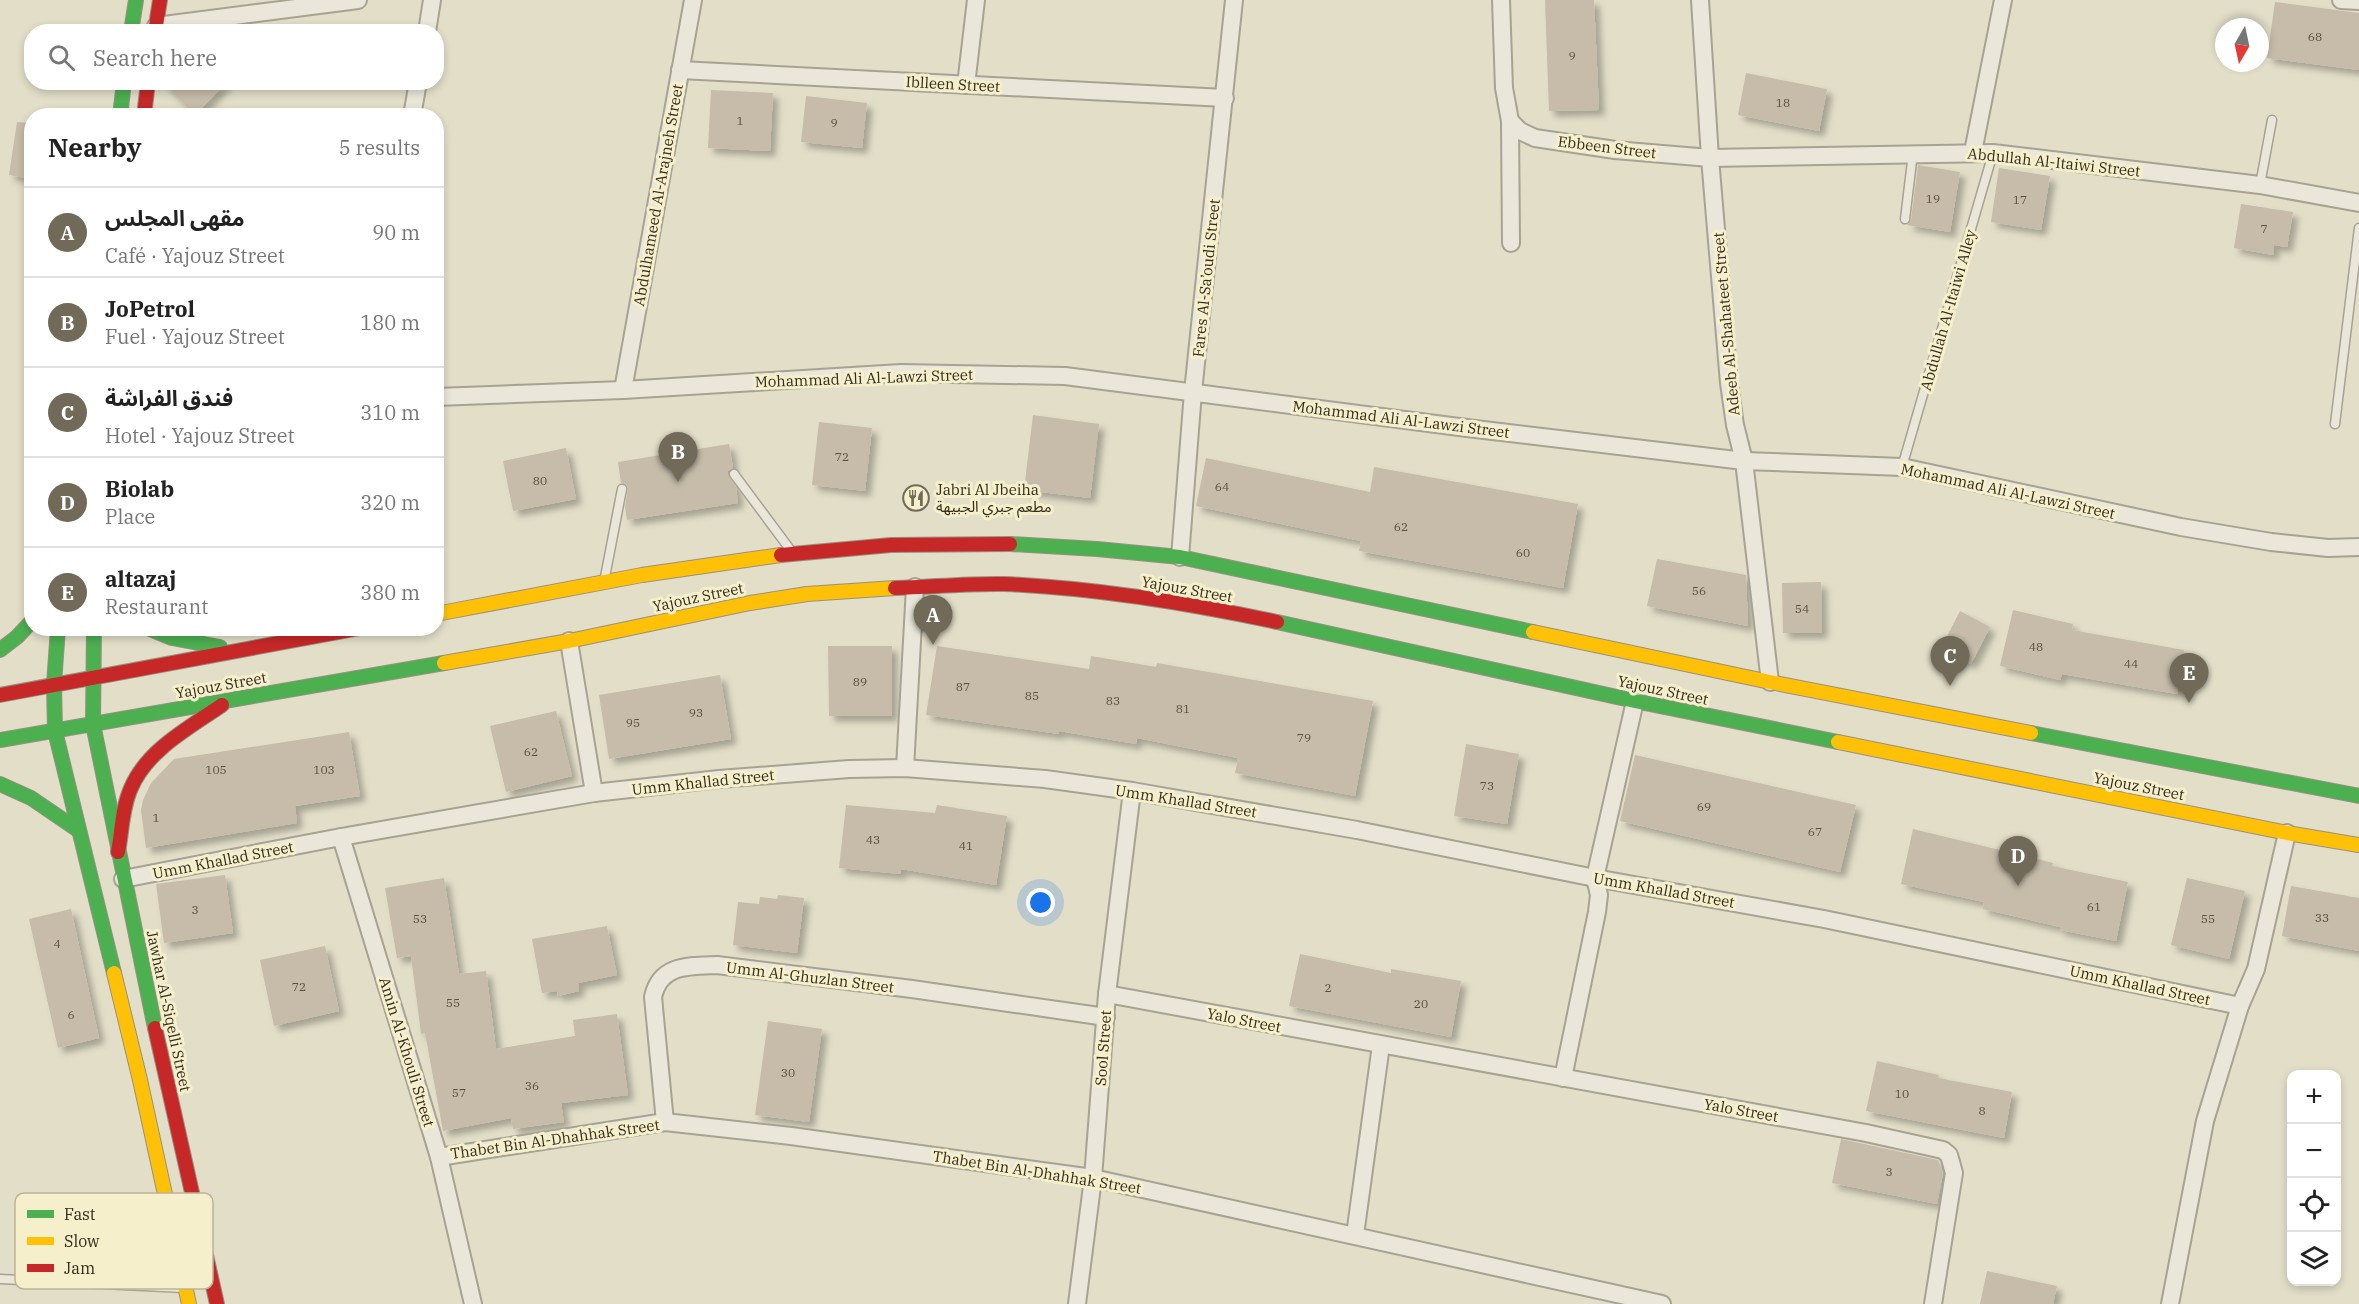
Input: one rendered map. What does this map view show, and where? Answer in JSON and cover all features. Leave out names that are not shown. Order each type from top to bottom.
[{"type":"main road","points":[[132,24],[136,0]]},
{"type":"main road","points":[[157,24],[160,0]]},
{"type":"main road","points":[[121,108],[123,90]]},
{"type":"main road","points":[[145,108],[147,90]]},
{"type":"main road","name":"Yajouz Street","points":[[444,613],[604,583],[792,553],[891,545],[958,543],[1046,544],[1116,549],[1180,557],[1770,682],[2359,796]]},
{"type":"main road","name":"Yajouz Street","points":[[0,740],[569,641],[750,603],[807,594],[915,587],[1014,585],[1081,590],[1212,608],[1635,701],[2287,833],[2359,845]]},
{"type":"main road","points":[[0,650],[24,630]]},
{"type":"main road","points":[[57,636],[54,684],[55,731],[140,1080],[164,1193]]},
{"type":"main road","name":"Jawhar Al-Siqelli Street","points":[[94,636],[93,724],[123,879],[192,1193]]},
{"type":"main road","points":[[170,636],[189,643],[254,648]]},
{"type":"main road","name":"Yajouz Street","points":[[0,695],[318,636]]},
{"type":"main road","points":[[118,852],[130,790],[144,765],[229,700]]},
{"type":"main road","points":[[0,784],[12,787],[45,806],[78,830]]},
{"type":"main road","name":"Jawhar Al-Siqelli Street","points":[[213,1286],[217,1304]]},
{"type":"main road","points":[[185,1289],[189,1304]]},
{"type":"street","points":[[191,24],[358,0]]},
{"type":"street","points":[[428,24],[432,0]]},
{"type":"street","name":"Abdulhameed Al-Arajneh Street","points":[[623,390],[693,0]]},
{"type":"street","points":[[966,85],[976,0]]},
{"type":"street","name":"Fares Al-Sa’oudi Street","points":[[1180,557],[1193,392],[1234,0]]},
{"type":"street","points":[[1501,0],[1504,88],[1510,121],[1511,243]]},
{"type":"street","name":"Adeeb Al-Shahateet Street","points":[[1700,0],[1710,158],[1729,383],[1735,425],[1744,461],[1770,682]]},
{"type":"street","points":[[1973,152],[2003,0]]},
{"type":"street","points":[[2341,0],[2359,1]]},
{"type":"street","name":"Iblleen Street","points":[[680,70],[1225,98]]},
{"type":"street","points":[[413,108],[417,90]]},
{"type":"street","name":"Ebbeen Street","points":[[1510,121],[1520,131],[1535,138],[1615,150],[1710,158]]},
{"type":"street","name":"Abdullah Al-Itaiwi Street","points":[[1710,158],[1993,153],[2260,185],[2359,203]]},
{"type":"street","name":"Mohammad Ali Al-Lawzi Street","points":[[444,397],[623,390],[901,374],[1065,376],[1744,461],[1902,467],[2181,527],[2294,545],[2328,548],[2359,547]]},
{"type":"street","points":[[905,768],[915,587]]},
{"type":"street","points":[[569,641],[594,793]]},
{"type":"street","points":[[1563,1078],[1597,912],[1599,895],[1595,878],[1635,701]]},
{"type":"street","name":"Umm Khallad Street","points":[[123,879],[341,837],[594,793],[755,776],[849,769],[905,768],[1045,779],[1132,791],[1357,830],[1595,878],[1835,921],[2240,1006]]},
{"type":"street","name":"Sool Street","points":[[1077,1304],[1094,1178],[1107,994],[1132,791]]},
{"type":"street","points":[[2170,1304],[2205,1121],[2240,1006],[2256,969],[2287,833]]},
{"type":"street","name":"Amin Al-Khouli Street","points":[[341,837],[439,1157],[473,1304]]},
{"type":"street","name":"Umm Al-Ghuzlan Street","points":[[664,1122],[653,997],[662,977],[674,970],[692,966],[717,966],[912,989],[1106,1017]]},
{"type":"street","name":"Yalo Street","points":[[1107,994],[1866,1133],[1942,1150],[1949,1155],[1954,1173],[1933,1304]]},
{"type":"street","points":[[1355,1235],[1381,1045]]},
{"type":"street","name":"Thabet Bin Al-Dhahhak Street","points":[[439,1157],[664,1122],[802,1138],[1094,1178],[1662,1304]]},
{"type":"lane","points":[[2260,185],[2272,120]]},
{"type":"lane","points":[[1905,219],[1913,153]]},
{"type":"lane","name":"Abdullah Al-Itaiwi Alley","points":[[1902,467],[1993,153]]},
{"type":"lane","points":[[2335,424],[2359,228]]},
{"type":"lane","points":[[734,474],[792,553]]},
{"type":"lane","points":[[604,583],[622,489]]},
{"type":"lane","points":[[0,1279],[15,1280]]},
{"type":"building","points":[[1545,0],[1594,0],[1599,110],[1549,111]]},
{"type":"building","points":[[2275,2],[2359,13],[2359,70],[2269,58]]},
{"type":"building","points":[[1746,73],[1827,89],[1819,131],[1738,115]]},
{"type":"building","points":[[170,90],[219,90],[202,108],[188,108]]},
{"type":"building","points":[[711,90],[773,93],[770,151],[708,148]]},
{"type":"building","points":[[806,96],[867,103],[862,148],[801,142]]},
{"type":"building","points":[[17,122],[24,122],[24,178],[9,175]]},
{"type":"building","points":[[1918,165],[1960,172],[1950,232],[1907,225],[1911,220]]},
{"type":"building","points":[[1999,168],[2050,176],[2041,230],[1991,222]]},
{"type":"building","points":[[2241,204],[2293,212],[2287,247],[2274,245],[2273,255],[2234,248]]},
{"type":"building","points":[[1033,415],[1099,424],[1090,498],[1024,490]]},
{"type":"building","points":[[819,422],[872,428],[865,491],[812,485]]},
{"type":"building","points":[[729,444],[733,468],[728,471],[728,475],[736,487],[738,503],[627,520],[625,507],[628,488],[626,484],[621,483],[618,462]]},
{"type":"building","points":[[566,448],[576,499],[513,511],[503,461]]},
{"type":"building","points":[[1206,458],[1370,492],[1374,467],[1578,504],[1563,588],[1359,551],[1361,541],[1196,506]]},
{"type":"building","points":[[1657,559],[1746,575],[1748,626],[1647,606]]},
{"type":"building","points":[[1821,582],[1822,633],[1783,633],[1782,583]]},
{"type":"building","points":[[2013,610],[2073,624],[2072,630],[2184,650],[2177,694],[2062,674],[2060,680],[2000,666]]},
{"type":"building","points":[[1960,611],[1990,627],[1971,664],[1941,648]]},
{"type":"building","points":[[828,646],[892,646],[892,716],[829,716]]},
{"type":"building","points":[[937,646],[1089,669],[1091,656],[1156,667],[1157,663],[1373,701],[1355,796],[1235,773],[1238,758],[1137,738],[1136,744],[1059,731],[1059,734],[926,715]]},
{"type":"building","points":[[720,675],[731,739],[609,759],[599,695]]},
{"type":"building","points":[[556,711],[572,776],[506,792],[490,726]]},
{"type":"building","points":[[349,732],[360,796],[295,806],[297,823],[146,848],[141,810],[143,800],[151,783],[174,759]]},
{"type":"building","points":[[1466,744],[1519,754],[1507,824],[1454,816]]},
{"type":"building","points":[[1635,755],[1856,805],[1840,872],[1620,821]]},
{"type":"building","points":[[846,805],[935,813],[937,805],[1007,816],[996,885],[901,869],[901,874],[839,868]]},
{"type":"building","points":[[1913,829],[2053,863],[2052,866],[2128,882],[2116,941],[2060,930],[2060,927],[1983,909],[1984,902],[1901,884]]},
{"type":"building","points":[[225,875],[233,933],[164,943],[156,884]]},
{"type":"building","points":[[444,878],[459,974],[486,971],[496,1049],[575,1036],[573,1020],[617,1014],[628,1095],[561,1103],[564,1122],[513,1129],[511,1118],[443,1131],[425,1033],[421,1034],[411,956],[397,958],[385,888]]},
{"type":"building","points":[[2187,878],[2245,891],[2229,959],[2171,945]]},
{"type":"building","points":[[2291,886],[2359,898],[2359,951],[2282,936]]},
{"type":"building","points":[[778,895],[804,898],[797,953],[733,945],[738,902],[759,904],[760,897],[777,899]]},
{"type":"building","points":[[71,909],[99,1038],[58,1048],[29,919]]},
{"type":"building","points":[[607,926],[617,975],[578,983],[579,991],[558,996],[557,991],[542,993],[532,939]]},
{"type":"building","points":[[325,946],[339,1011],[274,1026],[260,960]]},
{"type":"building","points":[[1300,954],[1391,973],[1391,969],[1461,981],[1451,1037],[1289,1006]]},
{"type":"building","points":[[768,1021],[822,1029],[809,1122],[755,1115]]},
{"type":"building","points":[[1877,1061],[1939,1075],[1938,1078],[2012,1092],[2004,1138],[1866,1111]]},
{"type":"building","points":[[1841,1139],[1938,1160],[1943,1173],[1937,1204],[1832,1183]]},
{"type":"building","points":[[1987,1271],[2057,1286],[2053,1304],[1980,1304]]},
{"type":"traffic: fast","points":[[132,24],[136,0]]},
{"type":"traffic: fast","points":[[121,108],[123,90]]},
{"type":"traffic: fast","points":[[1010,544],[1180,557],[1533,632]]},
{"type":"traffic: fast","points":[[1277,622],[1635,701],[1838,742]]},
{"type":"traffic: fast","points":[[0,650],[24,630]]},
{"type":"traffic: fast","points":[[57,636],[54,684],[55,731],[114,973]]},
{"type":"traffic: fast","points":[[94,636],[93,724],[155,1028]]},
{"type":"traffic: fast","points":[[167,636],[220,647]]},
{"type":"traffic: fast","points":[[0,740],[444,663]]},
{"type":"traffic: fast","points":[[2031,733],[2359,796]]},
{"type":"traffic: fast","points":[[0,784],[31,798],[78,830]]},
{"type":"traffic: slow","points":[[444,612],[642,575],[781,555]]},
{"type":"traffic: slow","points":[[444,663],[569,641],[750,603],[807,594],[895,588]]},
{"type":"traffic: slow","points":[[1533,632],[1770,682],[2031,733]]},
{"type":"traffic: slow","points":[[1838,742],[2287,833],[2359,845]]},
{"type":"traffic: slow","points":[[114,973],[165,1193]]},
{"type":"traffic: slow","points":[[186,1289],[189,1304]]},
{"type":"traffic: jam","points":[[156,24],[160,0]]},
{"type":"traffic: jam","points":[[145,108],[147,90]]},
{"type":"traffic: jam","points":[[781,555],[891,545],[1010,544]]},
{"type":"traffic: jam","points":[[895,588],[1005,584],[1073,589],[1176,603],[1277,622]]},
{"type":"traffic: jam","points":[[0,695],[317,636]]},
{"type":"traffic: jam","points":[[118,852],[126,803],[138,774],[147,762],[170,741],[222,705]]},
{"type":"traffic: jam","points":[[155,1028],[192,1193]]},
{"type":"traffic: jam","points":[[213,1286],[217,1304]]},
{"type":"place","name":"JoPetrol","points":[[678,482]]},
{"type":"place","name":"Jabri Al Jbeiha مطعم جبري الجبيهة","points":[[916,498]]},
{"type":"place","name":"مقهى المجلس","points":[[933,645]]},
{"type":"place","name":"فندق الفراشة","points":[[1950,686]]},
{"type":"place","name":"altazaj","points":[[2189,703]]},
{"type":"place","name":"Biolab","points":[[2018,886]]}]
